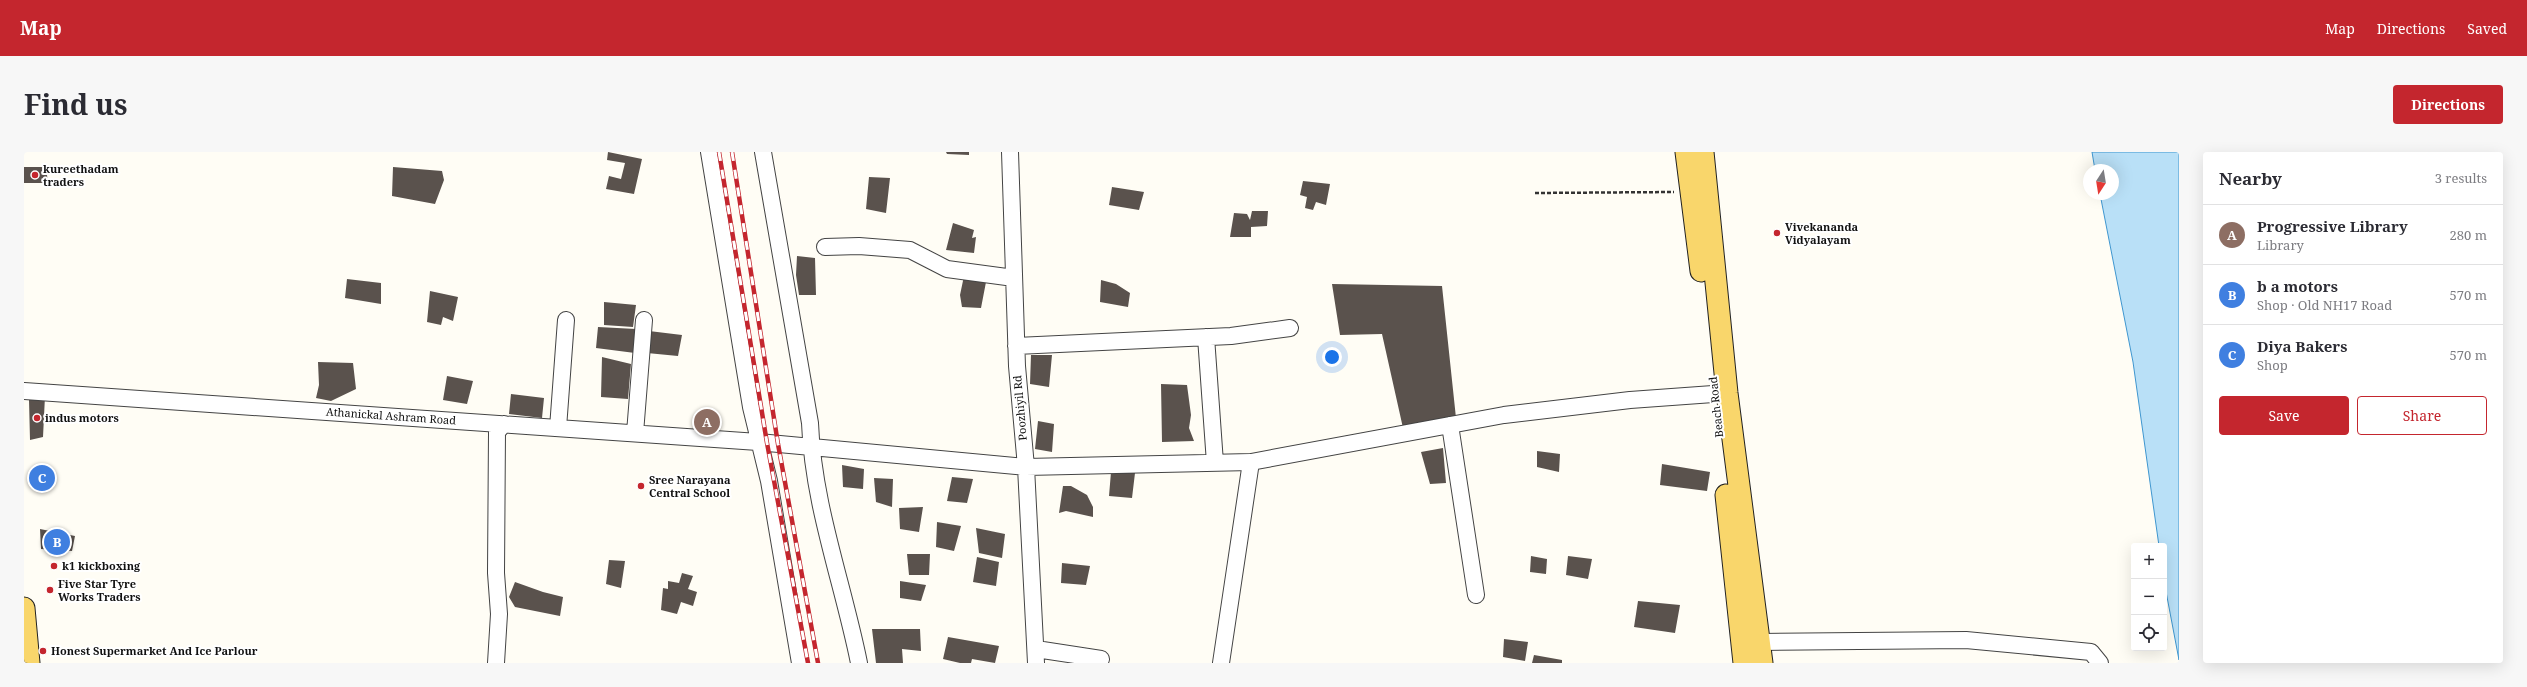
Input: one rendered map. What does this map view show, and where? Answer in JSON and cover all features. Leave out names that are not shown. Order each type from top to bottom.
[{"type":"main road","name":"Beach Road","points":[[1686,152],[1721,393],[1744,663]]},
{"type":"main road","points":[[1703,152],[1721,393],[1762,663]]},
{"type":"main road","points":[[24,608],[29,663]]},
{"type":"street","points":[[709,152],[716,189],[720,229],[758,442],[769,481],[800,663]]},
{"type":"street","points":[[763,152],[810,423],[811,447],[817,486],[849,613],[859,663]]},
{"type":"street","name":"Poozhiyil Rd","points":[[1010,152],[1016,346],[1026,467],[1036,656]]},
{"type":"street","points":[[826,247],[859,246],[910,250],[947,269],[1014,278]]},
{"type":"street","points":[[558,428],[566,320]]},
{"type":"street","points":[[635,433],[644,320]]},
{"type":"street","points":[[1016,346],[1206,337],[1290,328]]},
{"type":"street","points":[[1206,337],[1215,463]]},
{"type":"street","name":"Athanickal Ashram Road","points":[[24,391],[758,442],[1026,467],[1251,462],[1504,415],[1721,393]]},
{"type":"street","points":[[496,663],[499,614],[496,573],[497,432],[504,424]]},
{"type":"street","points":[[1450,425],[1476,596]]},
{"type":"street","points":[[1221,663],[1251,462]]},
{"type":"street","points":[[1760,642],[1966,640],[2091,652],[2100,663]]},
{"type":"street","points":[[1036,656],[1101,659]]},
{"type":"path","points":[[1535,193],[1691,192]]},
{"type":"water","points":[[2092,152],[2179,152],[2179,660],[2167,597],[2167,543],[2159,543],[2133,362],[2101,200],[2119,200],[2119,164],[2094,164]]},
{"type":"building","points":[[608,152],[642,159],[634,194],[606,189],[609,176],[621,179],[625,163],[607,160]]},
{"type":"building","points":[[946,152],[969,152],[969,155],[947,154]]},
{"type":"building","name":"kureethadam traders","points":[[24,167],[46,167],[48,183],[24,183]]},
{"type":"building","points":[[393,167],[442,171],[444,180],[435,204],[392,196]]},
{"type":"building","points":[[869,177],[890,178],[886,213],[866,209]]},
{"type":"building","points":[[1303,181],[1330,184],[1326,205],[1316,202],[1313,210],[1305,208],[1307,197],[1300,195]]},
{"type":"building","points":[[1112,187],[1144,192],[1139,210],[1109,205]]},
{"type":"building","points":[[1252,211],[1268,211],[1267,226],[1251,227],[1251,237],[1230,237],[1234,213],[1247,214],[1250,220]]},
{"type":"building","points":[[953,223],[974,230],[972,238],[976,237],[974,253],[946,250]]},
{"type":"building","points":[[797,256],[815,258],[816,295],[799,295],[796,275]]},
{"type":"building","points":[[964,276],[986,282],[981,308],[962,307],[960,295]]},
{"type":"building","points":[[347,279],[381,283],[381,304],[345,298]]},
{"type":"building","points":[[1101,280],[1116,284],[1130,293],[1128,307],[1100,302]]},
{"type":"building","points":[[1332,284],[1442,286],[1456,418],[1403,428],[1382,334],[1340,335]]},
{"type":"building","points":[[430,291],[458,297],[453,321],[443,317],[441,325],[427,322]]},
{"type":"building","points":[[604,302],[636,305],[633,327],[604,325]]},
{"type":"building","points":[[598,327],[636,329],[635,353],[596,348]]},
{"type":"building","points":[[649,331],[682,335],[678,356],[647,353]]},
{"type":"building","points":[[1031,355],[1052,355],[1049,387],[1030,384]]},
{"type":"building","points":[[602,357],[631,364],[628,399],[601,397]]},
{"type":"building","points":[[318,362],[353,363],[356,389],[331,401],[316,398],[319,385]]},
{"type":"building","points":[[447,376],[473,381],[467,404],[443,400]]},
{"type":"building","points":[[1161,384],[1187,385],[1191,415],[1189,428],[1194,441],[1162,442]]},
{"type":"building","points":[[511,394],[544,398],[542,418],[509,414]]},
{"type":"building","name":"indus motors","points":[[45,396],[43,437],[30,440],[29,400]]},
{"type":"building","points":[[1038,421],[1054,424],[1052,452],[1035,449]]},
{"type":"building","points":[[1443,448],[1446,483],[1430,484],[1421,452]]},
{"type":"building","points":[[1537,451],[1560,454],[1559,472],[1537,467]]},
{"type":"building","points":[[1662,464],[1710,472],[1707,491],[1660,485]]},
{"type":"building","points":[[842,465],[864,469],[863,489],[843,487]]},
{"type":"building","points":[[1111,472],[1135,473],[1132,498],[1109,496]]},
{"type":"building","points":[[952,477],[973,479],[967,503],[947,501]]},
{"type":"building","points":[[874,478],[893,479],[892,507],[876,502]]},
{"type":"building","points":[[1063,486],[1071,486],[1087,495],[1093,507],[1093,517],[1066,511],[1059,513]]},
{"type":"building","points":[[923,507],[919,532],[900,529],[899,508]]},
{"type":"building","points":[[937,522],[961,526],[954,551],[936,547]]},
{"type":"building","points":[[976,528],[1005,534],[1002,558],[979,553]]},
{"type":"building","points":[[40,529],[75,536],[72,551],[41,549]]},
{"type":"building","points":[[907,554],[930,554],[929,575],[909,575]]},
{"type":"building","points":[[1531,556],[1547,559],[1546,574],[1530,572]]},
{"type":"building","points":[[1568,556],[1592,559],[1588,579],[1566,575]]},
{"type":"building","points":[[977,557],[999,562],[996,586],[973,582]]},
{"type":"building","points":[[609,560],[625,561],[621,588],[606,584]]},
{"type":"building","points":[[1062,563],[1090,566],[1086,585],[1061,583]]},
{"type":"building","points":[[682,573],[693,576],[688,589],[697,592],[693,606],[681,602],[677,614],[661,610],[663,588],[668,589],[668,581],[679,583]]},
{"type":"building","points":[[900,581],[926,585],[921,601],[900,598]]},
{"type":"building","points":[[515,582],[563,597],[560,616],[515,607],[509,597]]},
{"type":"building","points":[[1638,601],[1680,605],[1675,633],[1634,627]]},
{"type":"building","points":[[872,629],[920,629],[921,651],[902,649],[903,663],[876,663]]},
{"type":"building","points":[[948,637],[999,646],[995,663],[972,659],[971,663],[960,663],[943,659]]},
{"type":"building","points":[[1504,639],[1528,642],[1525,661],[1503,657]]},
{"type":"building","points":[[1534,655],[1562,660],[1562,663],[1532,663]]},
{"type":"railway","points":[[719,152],[767,443],[808,663]]},
{"type":"railway","points":[[732,152],[778,444],[818,663]]},
{"type":"place","name":"kureethadam traders","points":[[35,175]]},
{"type":"place","name":"Vivekananda Vidyalayam","points":[[1777,233]]},
{"type":"place","name":"indus motors","points":[[37,418]]},
{"type":"place","name":"Progressive Library","points":[[707,422]]},
{"type":"place","name":"Diya Bakers","points":[[42,478]]},
{"type":"place","name":"Sree Narayana Central School","points":[[641,486]]},
{"type":"place","name":"b a motors","points":[[57,542]]},
{"type":"place","name":"k1 kickboxing","points":[[54,566]]},
{"type":"place","name":"Five Star Tyre Works Traders","points":[[50,590]]},
{"type":"place","name":"Honest Supermarket And Ice Parlour","points":[[43,651]]}]
